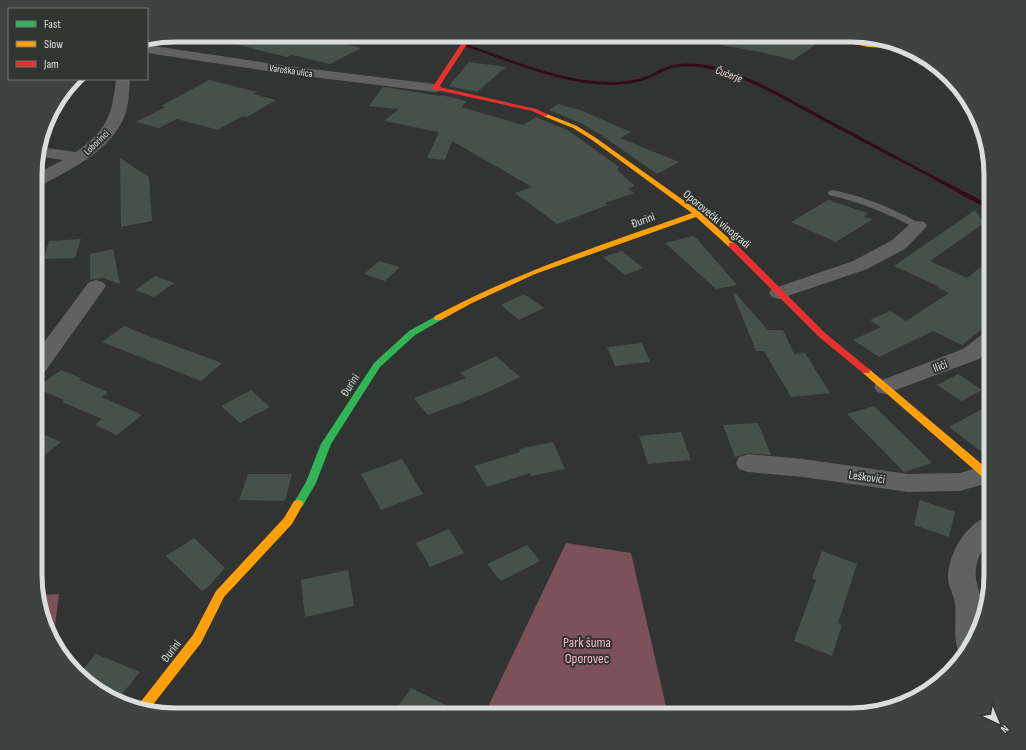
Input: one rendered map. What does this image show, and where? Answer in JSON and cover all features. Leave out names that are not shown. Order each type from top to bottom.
[{"type":"street","points":[[435,88],[464,42]]},
{"type":"street","points":[[852,42],[882,46]]},
{"type":"street","name":"Varoška ulica","points":[[151,51],[287,70],[435,88]]},
{"type":"street","name":"Loborinci","points":[[42,176],[74,157],[109,129],[117,116],[122,96],[123,80]]},
{"type":"street","name":"Oporovečki vinogradi","points":[[435,88],[534,110],[575,127],[594,139],[697,214],[740,252],[779,294],[822,336],[984,467]]},
{"type":"street","points":[[44,153],[74,157]]},
{"type":"street","points":[[43,166],[74,157]]},
{"type":"street","name":"Đurini","points":[[145,704],[196,638],[220,594],[288,521],[311,483],[326,444],[377,365],[412,333],[457,307],[542,268],[697,214]]},
{"type":"street","points":[[779,294],[860,266],[898,245],[918,226]]},
{"type":"street","points":[[42,360],[96,286]]},
{"type":"street","name":"Ilići","points":[[885,386],[971,354],[984,344]]},
{"type":"street","name":"Leškovići","points":[[748,464],[803,468],[908,483],[960,482],[984,470]]},
{"type":"street","points":[[970,634],[969,604],[962,578],[965,556],[977,537],[984,531]]},
{"type":"lane","points":[[832,193],[871,202],[918,226]]},
{"type":"green space","name":"Park šuma Oporovec","points":[[566,543],[631,553],[666,708],[487,708]]},
{"type":"green space","points":[[59,594],[54,631],[47,609],[44,595]]},
{"type":"building","points":[[226,42],[338,42],[361,48],[330,64],[292,55],[287,57]]},
{"type":"building","points":[[716,42],[803,42],[815,45],[793,60],[716,44]]},
{"type":"building","points":[[469,62],[506,67],[477,92],[449,86]]},
{"type":"building","points":[[209,80],[257,92],[253,94],[276,100],[247,117],[242,116],[218,130],[177,119],[159,128],[136,122],[165,107],[161,106]]},
{"type":"building","points":[[383,87],[441,95],[467,101],[461,107],[523,125],[536,117],[569,131],[619,167],[617,170],[635,186],[628,189],[634,193],[605,203],[608,205],[557,224],[515,193],[532,187],[452,141],[445,160],[427,158],[439,132],[384,121],[399,109],[369,106]]},
{"type":"building","points":[[558,104],[580,110],[631,132],[620,138],[679,162],[657,174],[581,123],[549,110]]},
{"type":"building","points":[[120,158],[149,177],[152,221],[121,227]]},
{"type":"building","points":[[828,200],[868,213],[864,217],[873,219],[836,242],[791,222]]},
{"type":"building","points":[[975,210],[984,223],[930,261],[967,278],[984,265],[984,328],[962,345],[933,331],[879,357],[853,340],[881,327],[870,320],[890,311],[906,321],[949,293],[938,288],[940,287],[894,266]]},
{"type":"building","points":[[693,236],[737,285],[716,289],[665,243]]},
{"type":"building","points":[[81,239],[75,258],[44,259],[49,241]]},
{"type":"building","points":[[113,249],[120,284],[103,278],[90,280],[90,254]]},
{"type":"building","points":[[622,251],[643,268],[625,275],[603,257]]},
{"type":"building","points":[[379,261],[400,267],[385,281],[364,274]]},
{"type":"building","points":[[155,276],[174,283],[154,297],[135,290]]},
{"type":"building","points":[[735,293],[768,330],[783,330],[794,354],[805,353],[830,393],[791,397],[764,351],[756,351],[733,294]]},
{"type":"building","points":[[524,294],[544,308],[519,320],[501,305]]},
{"type":"building","points":[[124,326],[222,363],[201,381],[102,342]]},
{"type":"building","points":[[642,343],[650,362],[615,366],[607,347]]},
{"type":"building","points":[[496,356],[520,377],[484,394],[428,415],[414,398],[466,378],[460,373]]},
{"type":"building","points":[[61,370],[81,378],[79,380],[108,392],[102,397],[142,415],[117,435],[95,425],[102,419],[62,402],[64,400],[42,391],[42,384]]},
{"type":"building","points":[[958,374],[982,390],[961,401],[937,385]]},
{"type":"building","points":[[251,390],[270,407],[240,423],[221,406]]},
{"type":"building","points":[[874,406],[932,463],[904,472],[847,414]]},
{"type":"building","points":[[982,409],[984,410],[984,451],[982,452],[949,427]]},
{"type":"building","points":[[758,423],[771,455],[748,453],[735,457],[723,425]]},
{"type":"building","points":[[681,432],[691,460],[648,464],[639,436]]},
{"type":"building","points":[[42,434],[61,442],[42,457]]},
{"type":"building","points":[[553,442],[565,469],[531,476],[530,473],[487,487],[474,466],[520,452],[519,449]]},
{"type":"building","points":[[402,459],[423,494],[381,510],[361,474]]},
{"type":"building","points":[[248,474],[292,474],[285,501],[239,500]]},
{"type":"building","points":[[920,500],[955,512],[949,537],[914,525]]},
{"type":"building","points":[[449,529],[464,553],[430,567],[416,543]]},
{"type":"building","points":[[194,538],[225,568],[207,588],[202,591],[166,556]]},
{"type":"building","points":[[527,545],[540,561],[501,581],[487,564]]},
{"type":"building","points":[[822,551],[857,564],[838,623],[842,625],[832,656],[794,641],[816,580],[812,578]]},
{"type":"building","points":[[348,570],[354,606],[305,617],[301,580]]},
{"type":"building","points":[[96,654],[140,672],[120,696],[94,680],[82,670]]},
{"type":"building","points":[[411,688],[452,708],[397,708]]},
{"type":"waterway","name":"Čučerje","points":[[456,42],[526,66],[585,81],[621,83],[644,79],[665,69],[683,65],[701,66],[727,72],[775,92],[984,203]]},
{"type":"traffic: fast","points":[[298,504],[311,483],[326,444],[377,365],[412,333],[438,318]]},
{"type":"traffic: slow","points":[[852,42],[882,46]]},
{"type":"traffic: slow","points":[[545,115],[575,127],[594,139],[697,214],[732,245]]},
{"type":"traffic: slow","points":[[438,318],[500,286],[532,273],[598,248],[697,214]]},
{"type":"traffic: slow","points":[[866,371],[984,472]]},
{"type":"traffic: slow","points":[[146,704],[197,639],[220,594],[288,521],[298,504]]},
{"type":"traffic: jam","points":[[465,42],[435,88],[534,110],[545,115]]},
{"type":"traffic: jam","points":[[732,245],[822,335],[866,371]]}]
